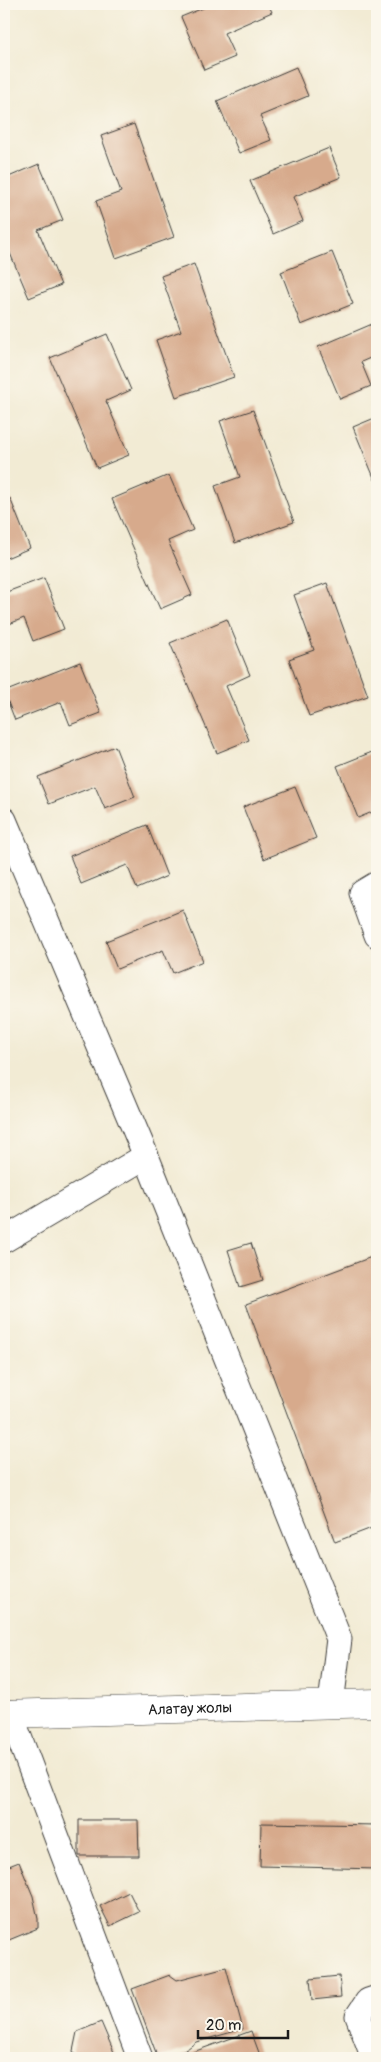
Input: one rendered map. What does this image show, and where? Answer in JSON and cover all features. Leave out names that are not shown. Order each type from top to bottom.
[{"type":"main road","name":"Алатау жолы","points":[[7,1713],[377,1703]]},
{"type":"street","points":[[4,820],[146,1156],[340,1639],[331,1704]]},
{"type":"street","points":[[377,884],[362,893],[377,935]]},
{"type":"street","points":[[4,1240],[146,1156]]},
{"type":"street","points":[[7,1713],[140,2058]]},
{"type":"street","points":[[374,2058],[358,2016],[368,2000],[377,1998]]},
{"type":"building","points":[[213,4],[268,4],[272,12],[224,33],[235,57],[204,70],[181,17]]},
{"type":"building","points":[[296,67],[308,96],[260,116],[271,140],[239,153],[217,101]]},
{"type":"building","points":[[134,124],[174,237],[116,258],[96,201],[121,192],[101,136]]},
{"type":"building","points":[[329,148],[341,177],[293,197],[303,221],[273,234],[250,181]]},
{"type":"building","points":[[39,164],[63,220],[38,230],[61,285],[29,298],[4,239],[4,179]]},
{"type":"building","points":[[332,252],[353,304],[301,325],[281,272]]},
{"type":"building","points":[[194,264],[234,377],[176,397],[156,340],[181,331],[161,276]]},
{"type":"building","points":[[377,322],[377,355],[361,362],[371,386],[340,399],[318,347]]},
{"type":"building","points":[[107,334],[131,390],[106,401],[129,455],[97,468],[50,358]]},
{"type":"building","points":[[253,410],[294,522],[235,543],[215,486],[240,477],[220,421]]},
{"type":"building","points":[[377,417],[377,479],[375,480],[353,427]]},
{"type":"building","points":[[169,475],[193,530],[168,541],[192,595],[160,609],[112,499]]},
{"type":"building","points":[[10,498],[30,548],[4,559],[4,500]]},
{"type":"building","points":[[44,578],[64,629],[33,641],[24,618],[4,626],[4,593]]},
{"type":"building","points":[[327,583],[368,696],[309,716],[289,659],[314,650],[294,595]]},
{"type":"building","points":[[227,619],[250,675],[226,686],[249,740],[217,753],[170,643]]},
{"type":"building","points":[[80,662],[101,713],[70,725],[61,702],[15,720],[4,692]]},
{"type":"building","points":[[115,746],[135,797],[105,809],[95,786],[49,804],[38,777]]},
{"type":"building","points":[[377,750],[377,810],[358,818],[337,766]]},
{"type":"building","points":[[295,787],[316,838],[264,859],[243,807]]},
{"type":"building","points":[[147,825],[167,876],[137,889],[127,865],[81,884],[70,856]]},
{"type":"building","points":[[183,910],[203,961],[173,973],[163,950],[117,969],[106,941]]},
{"type":"building","points":[[251,1243],[263,1280],[240,1287],[228,1250]]},
{"type":"building","points":[[377,1255],[377,1526],[335,1542],[246,1304]]},
{"type":"building","points":[[79,1820],[138,1820],[139,1856],[79,1856]]},
{"type":"building","points":[[261,1823],[377,1825],[377,1869],[260,1866]]},
{"type":"building","points":[[19,1862],[33,1896],[38,1928],[4,1942],[4,1868]]},
{"type":"building","points":[[129,1892],[139,1912],[110,1926],[100,1906]]},
{"type":"building","points":[[226,1967],[243,2029],[196,2042],[187,2049],[158,2058],[132,1989],[170,1975],[177,1980]]},
{"type":"building","points":[[339,1976],[341,1997],[312,2000],[310,1979]]},
{"type":"building","points":[[101,2022],[116,2057],[76,2058],[73,2051],[77,2032]]},
{"type":"building","points":[[251,2031],[261,2058],[183,2058],[182,2056]]}]
